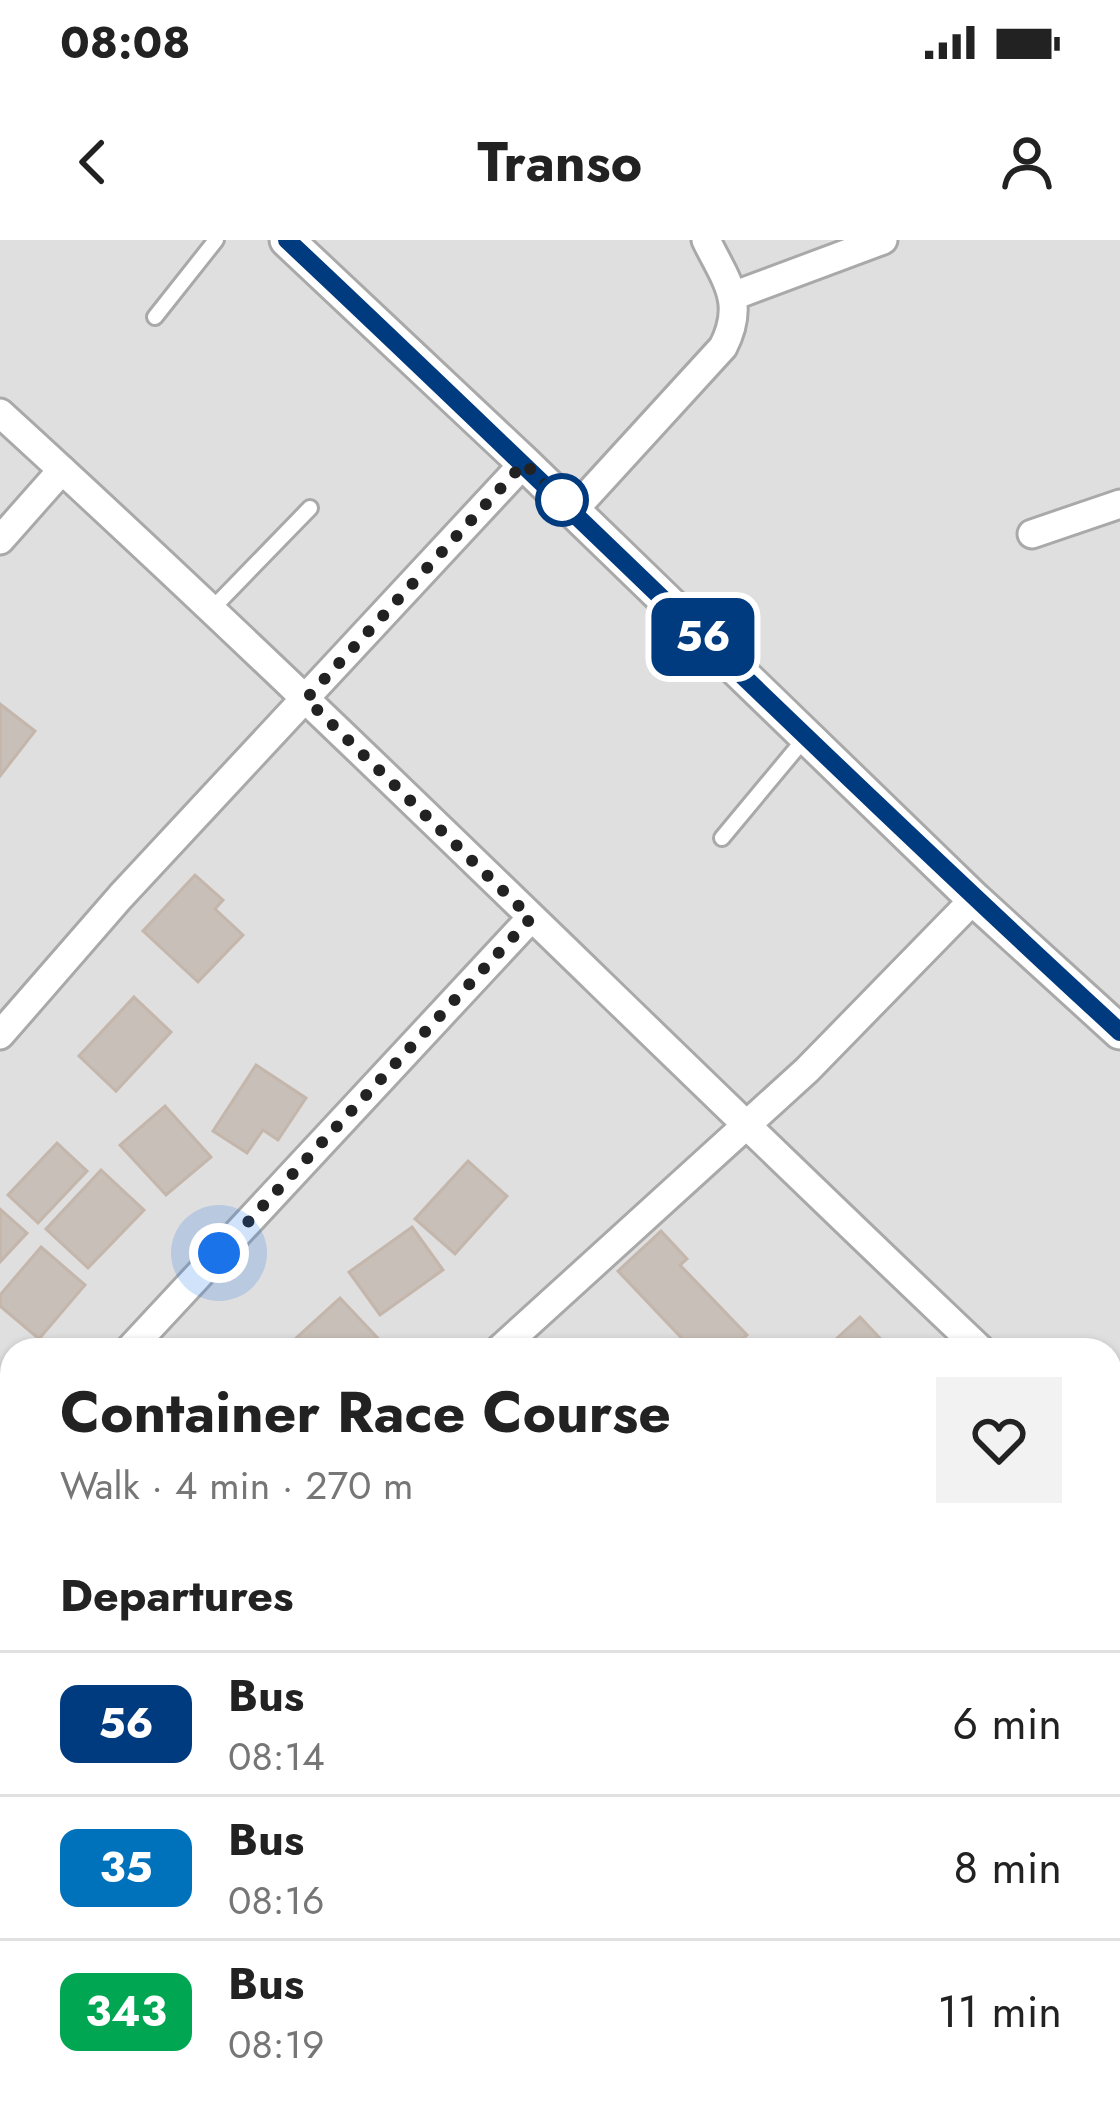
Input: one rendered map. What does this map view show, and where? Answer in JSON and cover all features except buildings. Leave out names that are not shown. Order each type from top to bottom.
[{"type":"street","points":[[287,240],[974,899],[1120,1032]]},
{"type":"street","points":[[573,511],[723,346],[733,328],[733,296],[706,240]]},
{"type":"street","points":[[733,296],[883,240]]},
{"type":"street","points":[[0,413],[306,699],[968,1338]]},
{"type":"street","points":[[0,1035],[122,896],[524,463]]},
{"type":"street","points":[[0,540],[62,470]]},
{"type":"street","points":[[1032,534],[1120,504]]},
{"type":"street","points":[[516,1338],[807,1070],[974,899]]},
{"type":"street","points":[[140,1338],[531,918]]},
{"type":"lane","points":[[155,317],[216,240]]},
{"type":"lane","points":[[211,610],[310,508]]},
{"type":"lane","points":[[722,838],[806,736]]},
{"type":"shaded area","points":[[0,240],[1120,240],[1120,1338],[0,1338]]},
{"type":"bus line","name":"56","points":[[287,240],[974,899],[1120,1032]]},
{"type":"route","points":[[219,1253],[531,918],[306,699],[524,463],[573,511],[562,500]]}]
